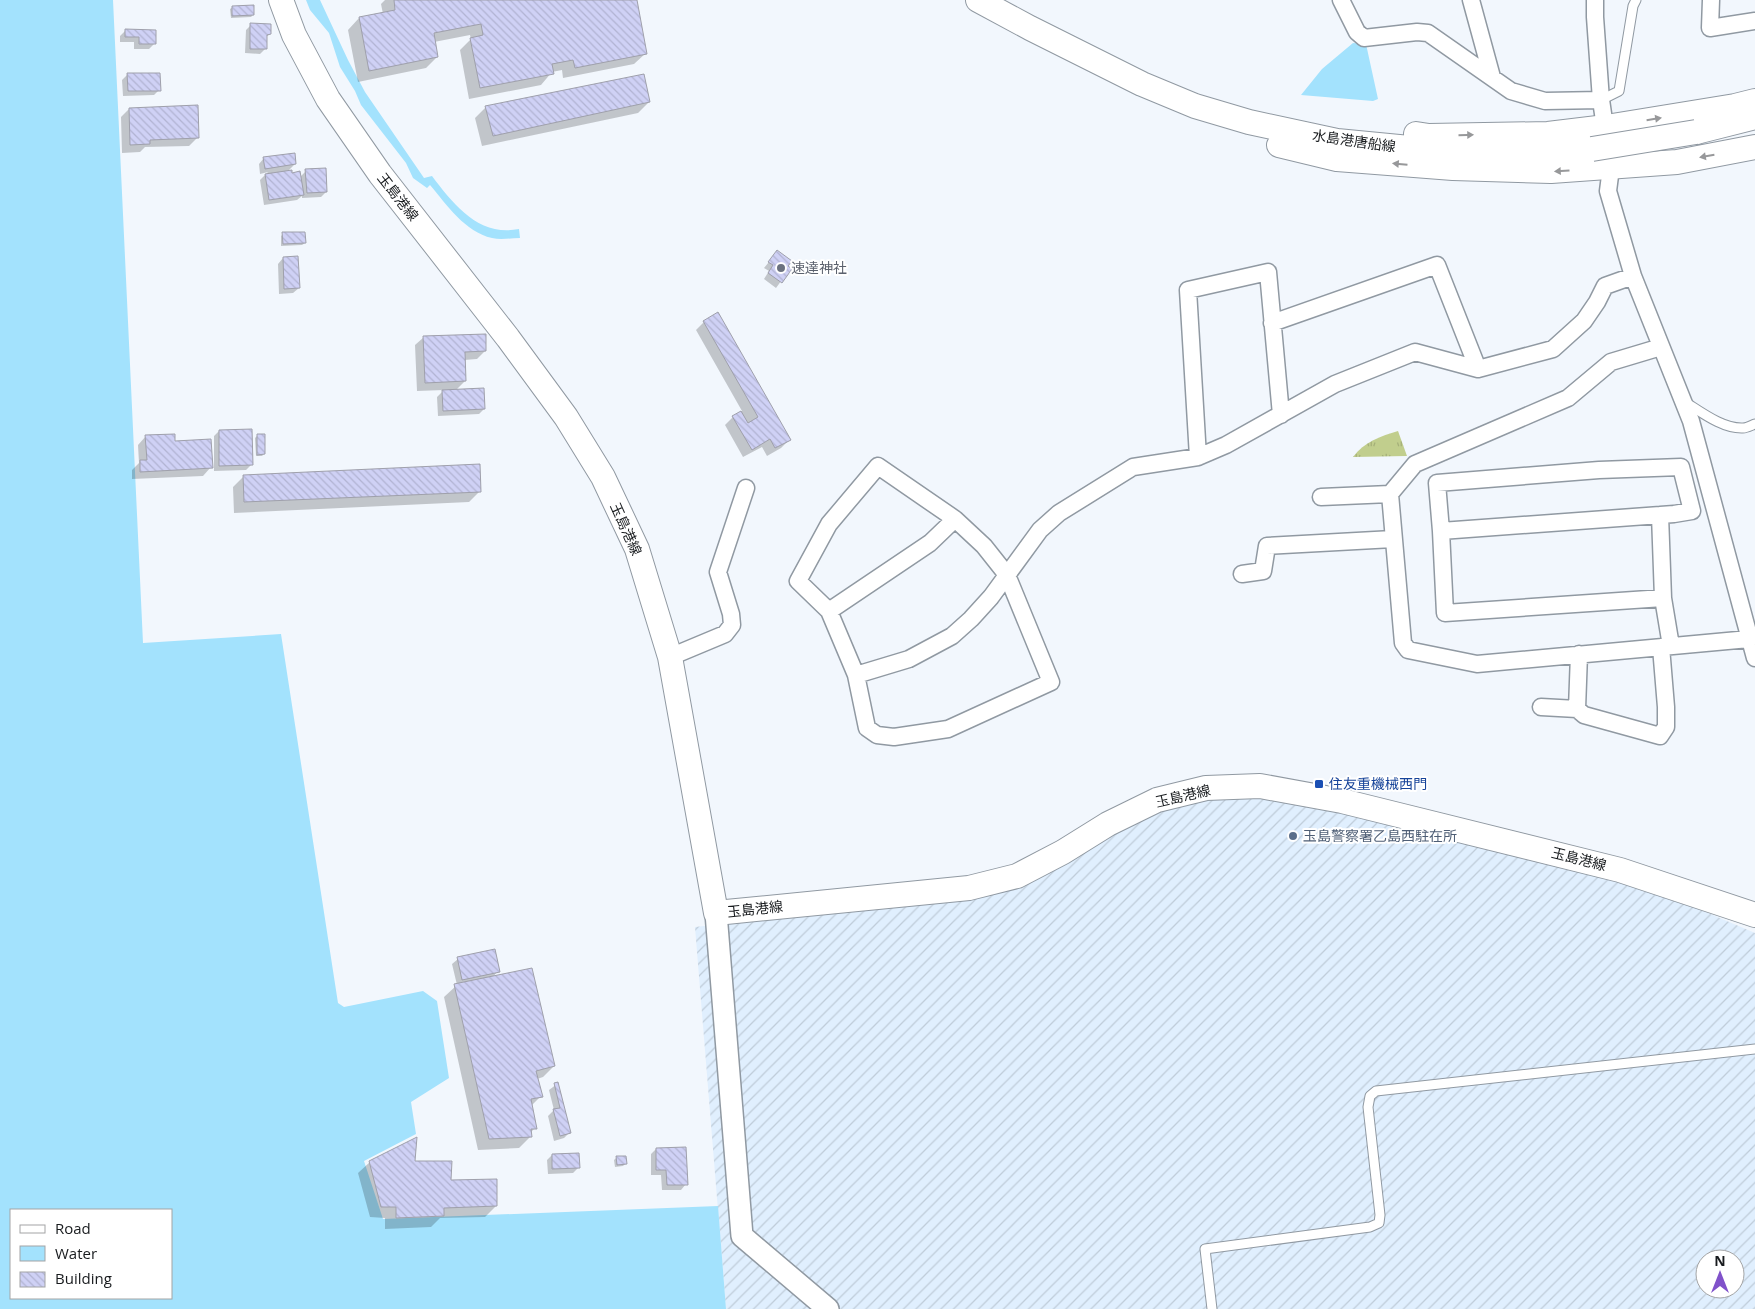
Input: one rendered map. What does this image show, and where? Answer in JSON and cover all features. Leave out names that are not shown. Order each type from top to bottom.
[{"type":"main road","name":"玉島港線","points":[[281,0],[294,35],[328,99],[380,174],[508,338],[566,417],[603,477],[637,549],[670,657],[716,913],[969,888],[1017,876],[1063,852],[1108,824],[1157,800],[1206,788],[1260,786],[1342,801],[1620,870],[1755,915]]},
{"type":"main road","name":"水島港唐船線","points":[[978,0],[1142,84],[1195,106],[1249,122],[1337,141],[1461,153],[1592,149],[1696,132],[1755,117]]},
{"type":"main road","points":[[1142,84],[1203,93],[1248,106],[1332,124],[1429,136],[1548,134],[1606,127],[1735,106],[1755,100]]},
{"type":"main road","points":[[1142,84],[1187,117],[1242,137],[1337,159],[1453,168],[1551,171],[1677,162],[1755,146]]},
{"type":"street","points":[[1341,0],[1357,32],[1364,38],[1417,32],[1428,33],[1511,90],[1545,101],[1601,100]]},
{"type":"street","points":[[1471,0],[1492,77]]},
{"type":"street","points":[[1595,0],[1601,100],[1610,168],[1608,191],[1633,276],[1691,421],[1755,658]]},
{"type":"street","points":[[1711,0],[1710,28],[1755,21]]},
{"type":"street","points":[[1272,323],[1437,265],[1478,370]]},
{"type":"street","points":[[1198,457],[1188,290],[1268,272],[1281,415]]},
{"type":"street","points":[[856,675],[909,659],[952,636],[971,620],[991,597],[1040,530],[1059,513],[1133,467],[1198,457],[1226,445],[1336,384],[1415,352],[1478,370],[1553,349],[1584,321],[1605,286],[1633,276]]},
{"type":"street","points":[[1661,348],[1611,362],[1568,398],[1415,464],[1390,494],[1403,643],[1408,650],[1477,664],[1749,639]]},
{"type":"street","points":[[878,466],[955,519],[984,546],[1007,575],[1051,682],[948,729],[894,737],[876,735],[867,728],[856,675],[829,611],[798,581],[829,524],[878,466]]},
{"type":"street","points":[[1441,531],[1692,511],[1681,467],[1599,470],[1437,484],[1445,613],[1663,598]]},
{"type":"street","points":[[670,657],[725,634],[732,625],[731,614],[718,572],[746,488]]},
{"type":"street","points":[[1320,497],[1390,494]]},
{"type":"street","points":[[1541,706],[1577,709],[1584,715],[1660,736],[1666,726],[1666,646],[1660,515]]},
{"type":"street","points":[[829,611],[930,543],[955,519]]},
{"type":"street","points":[[1242,574],[1263,571],[1267,546],[1393,539]]},
{"type":"street","points":[[1577,709],[1579,654]]},
{"type":"street","points":[[716,913],[742,1236],[828,1309]]},
{"type":"lane","points":[[1601,100],[1619,91],[1633,6],[1636,0]]},
{"type":"lane","points":[[1682,400],[1710,417],[1730,426],[1744,428],[1755,424]]},
{"type":"lane","points":[[1212,1309],[1206,1249],[1370,1227],[1378,1223],[1380,1215],[1368,1107],[1370,1096],[1376,1091],[1755,1049]]},
{"type":"shaded area","points":[[1260,795],[1564,863],[1694,907],[1755,933],[1755,1309],[726,1309],[695,927],[969,897],[1116,831],[1161,807],[1208,797]]},
{"type":"green space","points":[[1398,431],[1407,456],[1353,457],[1362,447],[1379,437]]},
{"type":"water","points":[[0,0],[113,0],[143,643],[281,634],[338,1003],[344,1007],[423,991],[437,1001],[449,1078],[411,1102],[416,1134],[364,1161],[383,1219],[718,1206],[726,1309],[0,1309]]},
{"type":"water","points":[[306,0],[320,0],[365,92],[424,178],[432,176],[459,208],[480,223],[492,228],[505,230],[519,229],[520,238],[492,238],[473,230],[457,217],[430,185],[427,188],[413,178],[406,163],[361,105],[355,91],[340,67],[329,33],[310,10]]},
{"type":"water","points":[[1353,43],[1366,44],[1378,99],[1373,101],[1301,95],[1322,69]]},
{"type":"building","points":[[394,0],[637,0],[647,54],[575,68],[573,60],[552,64],[554,74],[480,88],[470,38],[483,35],[481,24],[434,33],[438,57],[369,71],[359,17],[395,10]]},
{"type":"building","points":[[254,5],[254,15],[232,16],[232,6]]},
{"type":"building","points":[[250,23],[271,24],[271,34],[267,35],[267,49],[250,49]]},
{"type":"building","points":[[125,29],[156,30],[156,44],[139,44],[139,37],[125,37]]},
{"type":"building","points":[[127,73],[160,73],[161,91],[128,91]]},
{"type":"building","points":[[644,74],[650,102],[493,136],[485,106]]},
{"type":"building","points":[[198,105],[199,138],[150,140],[150,144],[130,145],[129,108]]},
{"type":"building","points":[[295,153],[296,164],[265,169],[263,157]]},
{"type":"building","points":[[326,168],[327,192],[307,193],[305,169]]},
{"type":"building","points":[[292,170],[292,173],[300,171],[304,195],[269,200],[265,174]]},
{"type":"building","points":[[282,232],[305,232],[306,243],[283,244]]},
{"type":"building","name":"速達神社","points":[[777,250],[792,261],[788,266],[792,269],[782,283],[768,273],[773,265],[768,262]]},
{"type":"building","points":[[298,256],[300,288],[284,289],[283,257]]},
{"type":"building","points":[[718,312],[791,440],[775,448],[770,439],[752,450],[732,416],[741,411],[748,423],[758,417],[703,321]]},
{"type":"building","points":[[486,334],[486,351],[465,352],[466,381],[425,383],[423,336]]},
{"type":"building","points":[[484,388],[485,409],[443,411],[442,390]]},
{"type":"building","points":[[252,429],[253,465],[219,466],[219,430]]},
{"type":"building","points":[[175,434],[175,441],[211,439],[213,468],[140,472],[140,460],[147,460],[145,435]]},
{"type":"building","points":[[257,434],[265,434],[265,454],[257,455]]},
{"type":"building","points":[[480,464],[481,492],[244,502],[243,475]]},
{"type":"building","points":[[495,949],[500,972],[462,980],[457,957]]},
{"type":"building","points":[[532,968],[555,1066],[536,1071],[543,1097],[531,1099],[537,1129],[531,1129],[532,1137],[489,1139],[454,984]]},
{"type":"building","points":[[558,1082],[571,1133],[560,1136],[553,1109],[560,1108],[554,1083]]},
{"type":"building","points":[[417,1137],[415,1161],[452,1161],[451,1180],[497,1179],[497,1206],[444,1208],[444,1216],[396,1218],[396,1207],[381,1207],[369,1161]]},
{"type":"building","points":[[686,1147],[688,1185],[667,1185],[666,1170],[656,1170],[656,1148]]},
{"type":"building","points":[[579,1153],[580,1168],[552,1169],[552,1154]]},
{"type":"building","points":[[616,1156],[626,1156],[627,1164],[617,1165]]},
{"type":"place","name":"速達神社","points":[[781,268]]},
{"type":"place","name":"住友重機械西門","points":[[1319,784]]},
{"type":"place","name":"玉島警察署乙島西駐在所","points":[[1293,836]]}]
